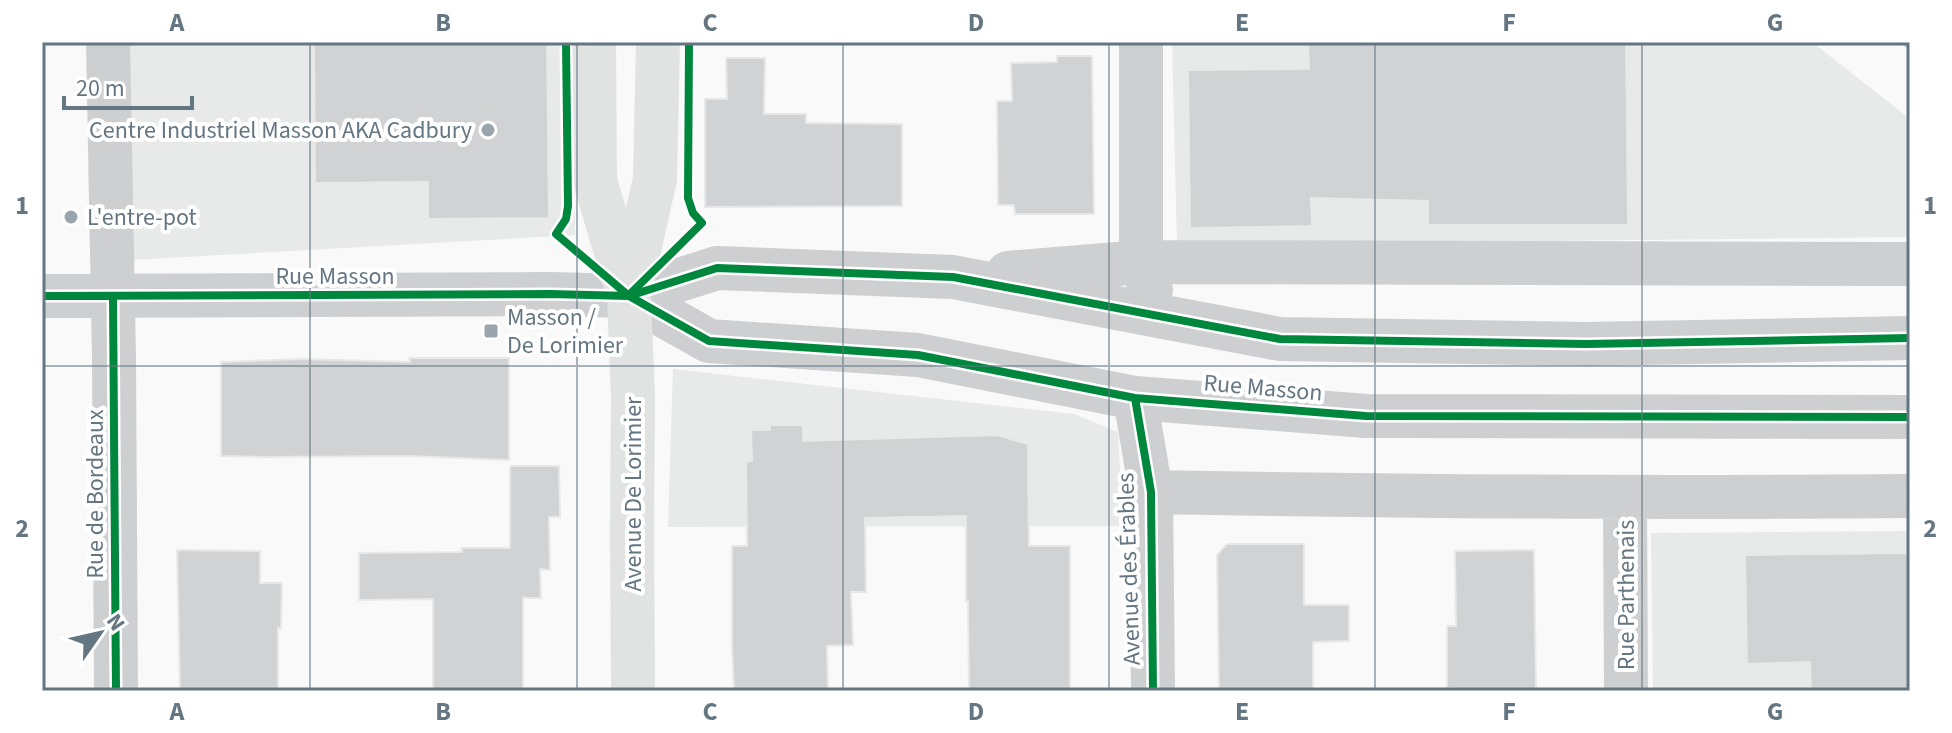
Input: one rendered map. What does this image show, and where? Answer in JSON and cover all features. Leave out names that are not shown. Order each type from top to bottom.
[{"type":"main road","name":"Avenue De Lorimier","points":[[594,42],[595,181],[629,296],[633,398],[633,691]]},
{"type":"main road","name":"Avenue De Lorimier","points":[[629,296],[655,179],[658,42]]},
{"type":"street","name":"Rue de Bordeaux","points":[[108,42],[116,691]]},
{"type":"street","points":[[1141,42],[1141,262],[1161,317]]},
{"type":"street","name":"Rue Masson","points":[[42,296],[629,296],[717,268],[953,277],[1141,262],[1910,264]]},
{"type":"street","name":"Rue Masson","points":[[953,277],[1280,339],[1586,344],[1910,338]]},
{"type":"street","name":"Rue Masson","points":[[629,296],[709,341],[918,355],[1135,398],[1366,416],[1910,417]]},
{"type":"street","name":"Avenue des Érables","points":[[1135,398],[1151,492],[1153,691]]},
{"type":"street","points":[[1151,492],[1625,499],[1910,496]]},
{"type":"street","name":"Rue Parthenais","points":[[1625,499],[1626,691]]},
{"type":"shaded area","points":[[108,42],[573,42],[575,235],[114,261]]},
{"type":"shaded area","points":[[1172,42],[1812,42],[1910,119],[1910,237],[1177,245]]},
{"type":"shaded area","points":[[673,369],[1074,414],[1118,432],[1123,526],[668,527]]},
{"type":"shaded area","points":[[1910,531],[1910,691],[1653,691],[1651,533]]},
{"type":"building","points":[[314,42],[547,42],[549,218],[428,219],[428,182],[315,183]]},
{"type":"building","points":[[1308,42],[1626,42],[1628,225],[1428,225],[1428,201],[1311,198],[1312,226],[1190,228],[1188,70],[1309,69]]},
{"type":"building","points":[[1057,56],[1092,56],[1094,214],[1015,214],[1014,205],[998,205],[997,101],[1012,101],[1011,63],[1057,62]]},
{"type":"building","points":[[726,58],[765,58],[764,114],[806,114],[806,123],[902,124],[902,206],[705,207],[705,99],[727,99]]},
{"type":"building","points":[[409,358],[509,358],[509,460],[409,456],[221,456],[221,362],[300,359],[410,362]]},
{"type":"building","points":[[770,425],[803,425],[803,441],[997,435],[1028,444],[1029,546],[1070,546],[1070,691],[969,691],[966,516],[865,518],[866,592],[851,592],[853,645],[827,646],[828,691],[734,691],[732,546],[747,546],[746,462],[752,461],[751,430],[770,430]]},
{"type":"building","points":[[510,466],[559,466],[560,517],[549,517],[550,570],[540,569],[541,598],[523,598],[523,691],[433,691],[433,599],[359,600],[359,553],[462,552],[462,548],[510,548]]},
{"type":"building","points":[[1227,544],[1304,544],[1304,605],[1349,605],[1349,641],[1313,642],[1313,691],[1219,691],[1217,555]]},
{"type":"building","points":[[177,550],[260,551],[260,583],[282,583],[278,691],[180,691]]},
{"type":"building","points":[[1534,550],[1536,691],[1447,689],[1447,626],[1456,626],[1455,551]]},
{"type":"building","points":[[1910,553],[1910,691],[1811,691],[1810,662],[1747,664],[1745,555]]},
{"type":"railway","points":[[1906,42],[1910,45]]},
{"type":"cycle path","points":[[566,42],[568,206],[566,219],[556,234],[629,296],[709,341],[918,355],[1135,398],[1366,416],[1910,417]]},
{"type":"cycle path","points":[[631,293],[702,223],[693,213],[688,198],[689,42]]},
{"type":"cycle path","points":[[42,296],[629,296],[717,268],[953,277],[1280,339],[1586,344],[1910,338]]},
{"type":"cycle path","points":[[113,297],[116,691]]},
{"type":"cycle path","points":[[1135,398],[1151,492],[1153,691]]},
{"type":"place","name":"Centre Industriel Masson AKA Cadbury","points":[[488,130]]},
{"type":"place","name":"L'entre-pot","points":[[71,217]]},
{"type":"place","name":"Masson / De Lorimier","points":[[491,331]]}]
